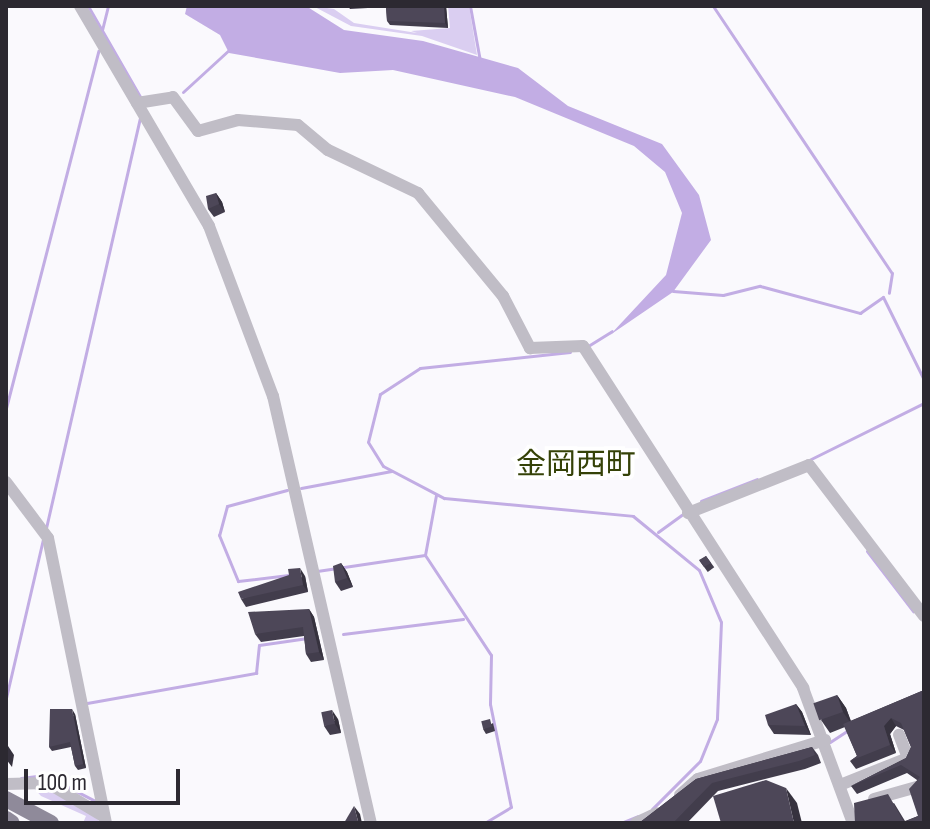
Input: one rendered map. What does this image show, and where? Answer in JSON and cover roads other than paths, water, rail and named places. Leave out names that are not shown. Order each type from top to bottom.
[{"type":"main road","points":[[6,799],[51,823]]},
{"type":"main road","points":[[6,819],[12,823]]},
{"type":"street","points":[[80,6],[141,101],[209,226],[273,396],[371,823]]},
{"type":"street","points":[[141,101],[173,97],[198,131],[238,120],[288,121],[328,150],[412,188],[503,296],[530,348],[585,348],[688,513],[761,615],[825,740],[843,784],[853,823]]},
{"type":"street","points":[[688,513],[809,465],[924,616]]},
{"type":"street","points":[[6,482],[48,538],[105,820]]},
{"type":"street","points":[[843,784],[908,758],[899,735]]},
{"type":"street","points":[[636,823],[698,779],[825,740]]},
{"type":"street","points":[[6,784],[48,783],[105,820]]},
{"type":"street","points":[[847,806],[917,787]]},
{"type":"waterway","points":[[88,6],[142,100]]},
{"type":"waterway","points":[[102,30],[108,6]]},
{"type":"waterway","points":[[470,6],[480,61]]},
{"type":"waterway","points":[[713,6],[892,273],[889,293]]},
{"type":"waterway","points":[[183,92],[230,49]]},
{"type":"waterway","points":[[6,408],[98,51]]},
{"type":"waterway","points":[[46,528],[140,119]]},
{"type":"waterway","points":[[673,291],[723,295],[760,286],[860,313],[883,297],[924,380]]},
{"type":"waterway","points":[[588,346],[612,331]]},
{"type":"waterway","points":[[570,352],[420,368],[380,394],[368,442],[383,466],[444,498],[633,516],[699,570],[721,622],[717,719],[700,761],[652,809]]},
{"type":"waterway","points":[[809,460],[924,403]]},
{"type":"waterway","points":[[301,488],[391,471]]},
{"type":"waterway","points":[[701,501],[757,479]]},
{"type":"waterway","points":[[287,490],[227,506],[219,535],[238,581],[289,575]]},
{"type":"waterway","points":[[317,571],[425,555],[436,495]]},
{"type":"waterway","points":[[658,532],[681,515]]},
{"type":"waterway","points":[[6,698],[43,539]]},
{"type":"waterway","points":[[867,551],[913,611]]},
{"type":"waterway","points":[[425,555],[491,655],[490,704],[511,807],[484,823]]},
{"type":"waterway","points":[[343,634],[463,619]]},
{"type":"waterway","points":[[87,703],[256,673],[259,645],[307,638]]},
{"type":"waterway","points":[[830,742],[847,731]]},
{"type":"waterway","points":[[21,778],[45,775],[97,802]]},
{"type":"waterway","points":[[621,823],[638,816]]},
{"type":"district","name":"金岡西町","points":[[576,465]]}]
